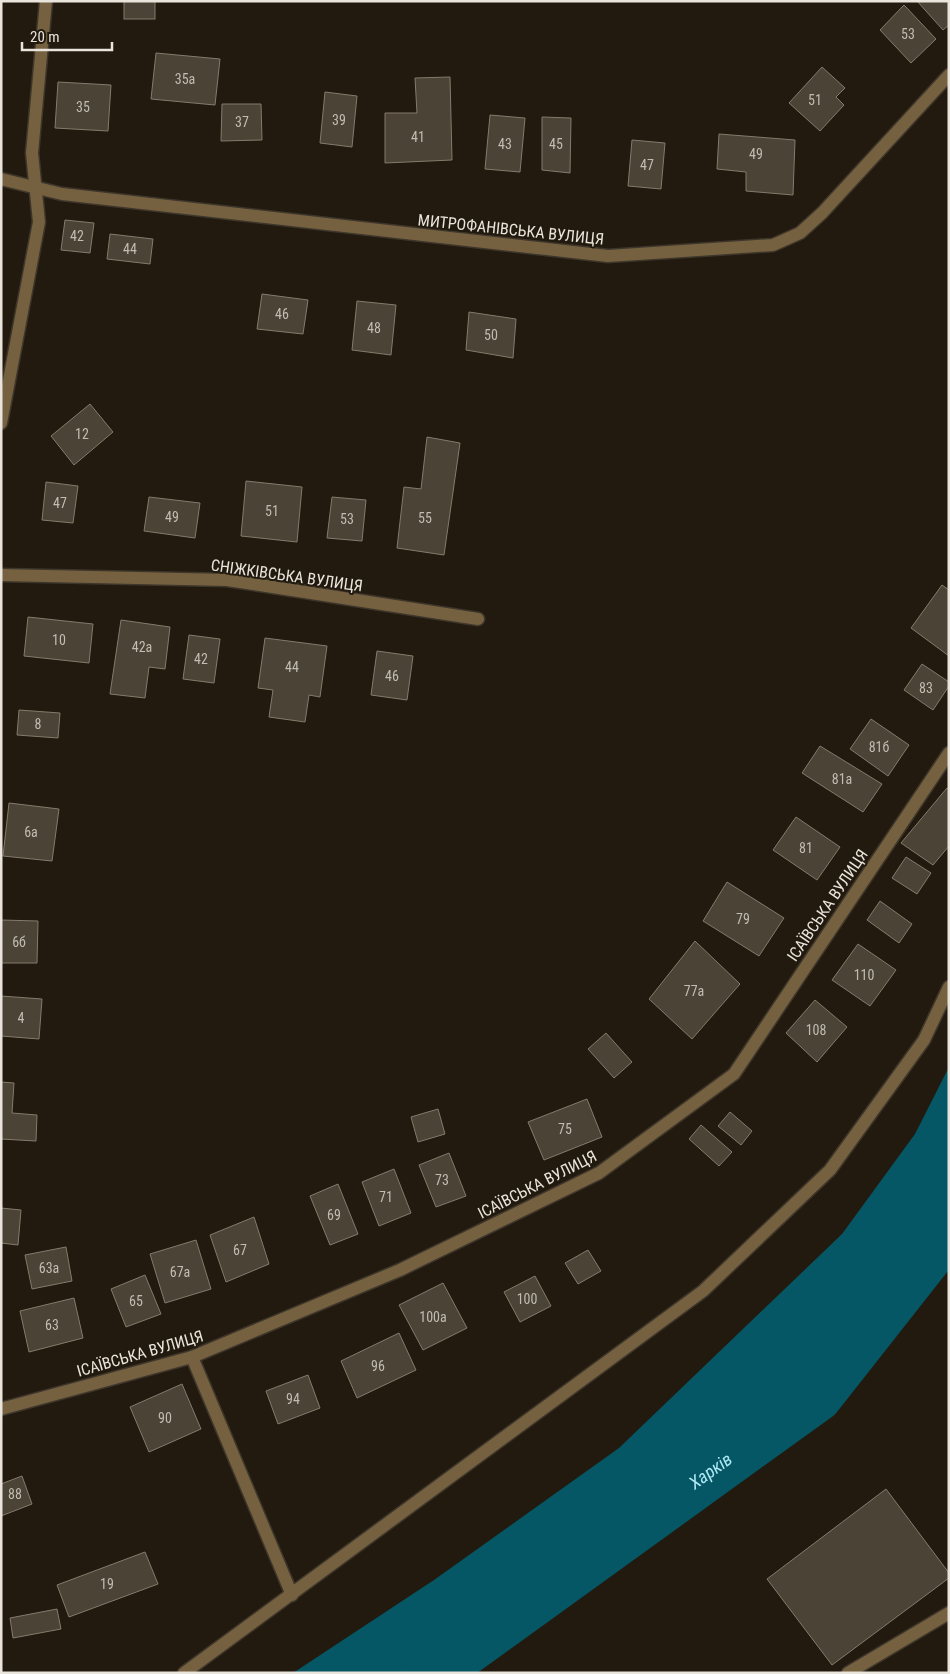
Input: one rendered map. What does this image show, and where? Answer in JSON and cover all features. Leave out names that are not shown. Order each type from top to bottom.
[{"type":"street","points":[[1,423],[39,222],[32,153],[46,1]]},
{"type":"street","name":"МИТРОФАНІВСЬКА ВУЛИЦЯ","points":[[1,180],[62,194],[608,256],[773,245],[800,233],[822,213],[949,75]]},
{"type":"street","name":"СНІЖКІВСЬКА ВУЛИЦЯ","points":[[1,575],[227,580],[478,619]]},
{"type":"street","name":"ІСАЇВСЬКА ВУЛИЦЯ","points":[[1,1409],[192,1358],[400,1270],[599,1173],[734,1074],[949,752]]},
{"type":"street","points":[[184,1673],[703,1291],[830,1170],[924,1040],[949,987]]},
{"type":"street","points":[[192,1358],[292,1595]]},
{"type":"street","points":[[848,1673],[949,1613]]},
{"type":"water","points":[[949,1067],[949,1218],[842,1359],[437,1673],[293,1673],[434,1580],[619,1448],[842,1234],[915,1134]]},
{"type":"building","points":[[124,1],[155,1],[155,19],[124,19]]},
{"type":"building","points":[[917,1],[949,1],[949,25],[943,30]]},
{"type":"building","points":[[904,5],[936,39],[911,63],[880,30]]},
{"type":"building","points":[[156,53],[220,59],[215,105],[151,99]]},
{"type":"building","points":[[822,67],[845,88],[836,97],[844,105],[820,131],[789,103]]},
{"type":"building","points":[[450,77],[452,160],[385,163],[385,113],[417,113],[415,78]]},
{"type":"building","points":[[58,82],[111,85],[108,131],[55,128]]},
{"type":"building","points":[[325,92],[357,96],[352,147],[320,143]]},
{"type":"building","points":[[222,104],[261,104],[262,140],[221,141]]},
{"type":"building","points":[[490,115],[525,118],[520,172],[485,169]]},
{"type":"building","points":[[542,117],[571,118],[570,173],[542,170]]},
{"type":"building","points":[[719,134],[795,140],[793,195],[746,191],[746,172],[717,169]]},
{"type":"building","points":[[632,140],[665,143],[661,189],[628,186]]},
{"type":"building","points":[[65,220],[94,223],[90,253],[61,250]]},
{"type":"building","points":[[110,234],[153,239],[150,264],[107,259]]},
{"type":"building","points":[[262,294],[308,300],[303,334],[257,329]]},
{"type":"building","points":[[357,301],[396,305],[391,355],[352,350]]},
{"type":"building","points":[[469,312],[516,319],[513,358],[466,350]]},
{"type":"building","points":[[90,404],[113,432],[74,465],[51,436]]},
{"type":"building","points":[[427,437],[460,443],[444,555],[397,548],[404,487],[421,489]]},
{"type":"building","points":[[246,481],[302,487],[297,542],[241,536]]},
{"type":"building","points":[[46,482],[78,486],[73,523],[42,520]]},
{"type":"building","points":[[149,497],[200,503],[195,538],[144,531]]},
{"type":"building","points":[[332,497],[366,500],[362,541],[327,538]]},
{"type":"building","points":[[942,585],[949,590],[949,656],[911,628]]},
{"type":"building","points":[[28,617],[93,624],[89,663],[24,656]]},
{"type":"building","points":[[121,620],[170,627],[165,669],[149,667],[145,698],[110,694]]},
{"type":"building","points":[[189,635],[220,639],[214,683],[183,679]]},
{"type":"building","points":[[265,638],[327,646],[320,697],[309,695],[305,722],[269,717],[273,690],[258,688]]},
{"type":"building","points":[[377,651],[413,656],[407,700],[371,695]]},
{"type":"building","points":[[922,664],[949,682],[949,686],[933,710],[904,690]]},
{"type":"building","points":[[19,710],[60,713],[58,738],[17,735]]},
{"type":"building","points":[[871,719],[909,745],[888,776],[850,749]]},
{"type":"building","points":[[820,746],[882,784],[863,812],[802,773]]},
{"type":"building","points":[[947,788],[949,789],[949,846],[933,865],[901,843]]},
{"type":"building","points":[[9,803],[59,809],[52,861],[3,856]]},
{"type":"building","points":[[796,817],[840,847],[817,880],[773,850]]},
{"type":"building","points":[[906,857],[931,873],[917,894],[892,878]]},
{"type":"building","points":[[727,882],[784,918],[759,956],[703,921]]},
{"type":"building","points":[[880,901],[912,924],[899,943],[867,920]]},
{"type":"building","points":[[1,920],[38,921],[37,963],[1,963]]},
{"type":"building","points":[[695,941],[740,984],[692,1039],[649,999]]},
{"type":"building","points":[[858,944],[896,970],[870,1006],[832,980]]},
{"type":"building","points":[[1,996],[42,999],[39,1039],[1,1036]]},
{"type":"building","points":[[815,1000],[847,1027],[817,1062],[786,1033]]},
{"type":"building","points":[[606,1033],[632,1062],[614,1078],[588,1049]]},
{"type":"building","points":[[1,1082],[14,1083],[12,1113],[37,1115],[36,1141],[1,1139]]},
{"type":"building","points":[[587,1099],[602,1137],[544,1160],[528,1122]]},
{"type":"building","points":[[438,1109],[445,1134],[418,1142],[411,1117]]},
{"type":"building","points":[[730,1112],[752,1131],[741,1145],[718,1126]]},
{"type":"building","points":[[701,1125],[732,1152],[719,1166],[689,1139]]},
{"type":"building","points":[[449,1153],[466,1196],[436,1207],[419,1165]]},
{"type":"building","points":[[394,1169],[411,1213],[379,1226],[362,1182]]},
{"type":"building","points":[[338,1184],[358,1234],[330,1245],[310,1196]]},
{"type":"building","points":[[1,1208],[21,1210],[18,1245],[1,1243]]},
{"type":"building","points":[[254,1217],[269,1264],[226,1282],[210,1235]]},
{"type":"building","points":[[196,1240],[211,1289],[165,1303],[150,1254]]},
{"type":"building","points":[[66,1247],[72,1281],[32,1289],[25,1255]]},
{"type":"building","points":[[588,1250],[601,1271],[578,1284],[565,1263]]},
{"type":"building","points":[[145,1275],[161,1314],[126,1327],[111,1289]]},
{"type":"building","points":[[535,1276],[551,1306],[520,1322],[504,1292]]},
{"type":"building","points":[[443,1283],[467,1328],[423,1350],[399,1305]]},
{"type":"building","points":[[74,1298],[83,1338],[29,1352],[20,1311]]},
{"type":"building","points":[[399,1333],[416,1370],[357,1398],[341,1361]]},
{"type":"building","points":[[308,1375],[320,1408],[278,1424],[266,1391]]},
{"type":"building","points":[[182,1384],[201,1429],[149,1452],[130,1407]]},
{"type":"building","points":[[22,1476],[32,1504],[1,1516],[1,1484]]},
{"type":"building","points":[[886,1489],[949,1573],[949,1578],[832,1665],[767,1579]]},
{"type":"building","points":[[145,1552],[158,1584],[69,1617],[57,1585]]},
{"type":"building","points":[[57,1609],[61,1629],[13,1638],[10,1618]]},
{"type":"waterway","name":"Харків","points":[[431,1673],[816,1395],[949,1226]]}]
